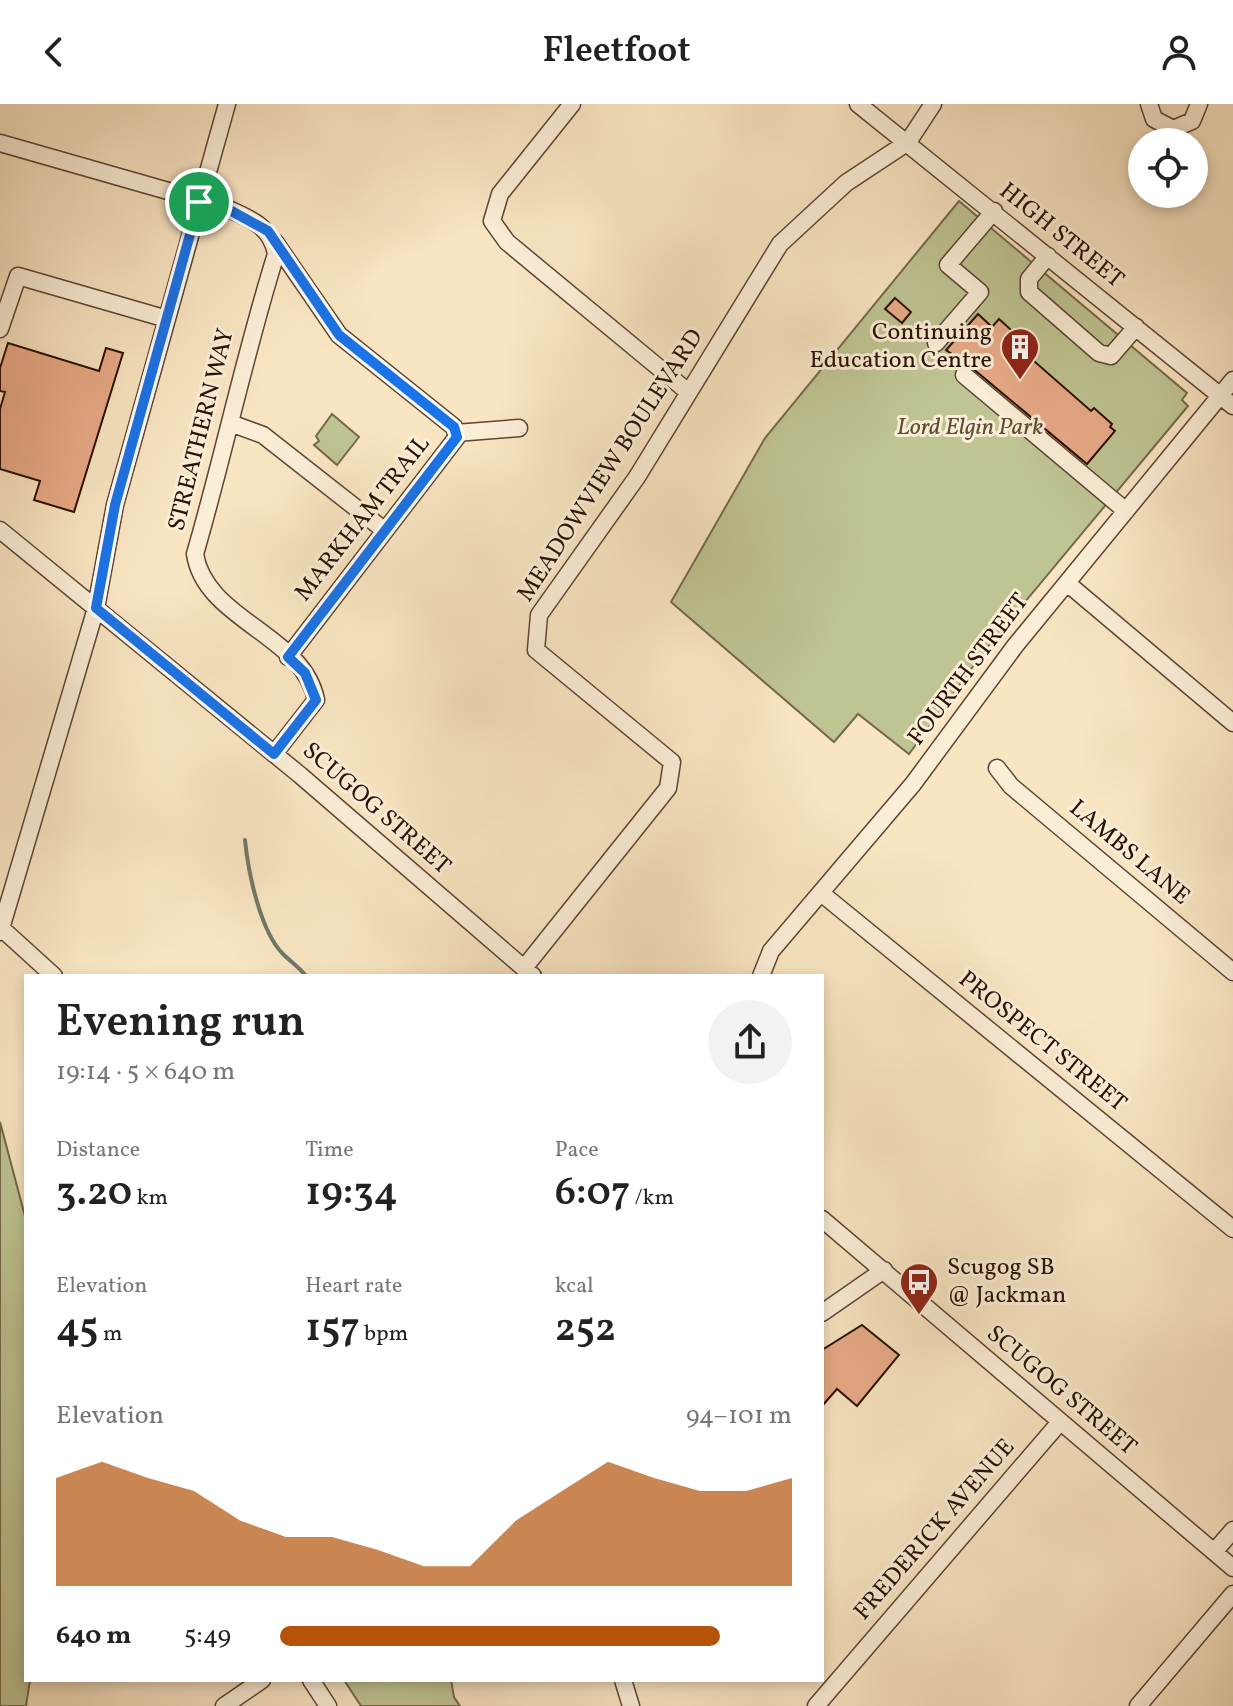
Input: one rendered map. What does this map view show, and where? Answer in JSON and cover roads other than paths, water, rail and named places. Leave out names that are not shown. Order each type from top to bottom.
[{"type":"street","points":[[52,974],[0,929],[96,608],[115,505],[227,104]]},
{"type":"street","points":[[572,104],[500,194],[492,221],[507,242],[687,391]]},
{"type":"street","name":"HIGH STREET","points":[[858,104],[1227,401]]},
{"type":"street","name":"MEADOWVIEW BOULEVARD","points":[[528,972],[668,788],[672,762],[536,650],[539,615],[637,477],[780,244],[846,183],[908,142],[933,104]]},
{"type":"street","points":[[1149,104],[1154,119],[1173,129],[1192,121],[1199,104]]},
{"type":"street","points":[[0,143],[251,219],[268,231],[274,241]]},
{"type":"street","points":[[936,343],[980,292],[948,265],[994,211]]},
{"type":"street","name":"STREATHERN WAY","points":[[274,241],[276,254],[248,344],[233,424],[195,554],[198,571],[209,588],[305,673],[316,700],[274,754]]},
{"type":"street","name":"MARKHAM TRAIL","points":[[274,241],[339,335],[447,422],[456,433],[446,453],[288,657]]},
{"type":"street","points":[[1048,256],[1029,279],[1029,292],[1099,353],[1111,356],[1136,327]]},
{"type":"street","points":[[0,271],[167,319]]},
{"type":"street","points":[[0,329],[18,276]]},
{"type":"street","points":[[964,375],[1126,511]]},
{"type":"street","name":"FOURTH STREET","points":[[762,974],[771,951],[913,784],[1015,646],[1126,511],[1227,401],[1233,380]]},
{"type":"street","points":[[233,424],[263,435],[384,530]]},
{"type":"street","points":[[456,433],[519,428]]},
{"type":"street","name":"SCUGOG STREET","points":[[0,530],[274,754],[528,972]]},
{"type":"street","points":[[1067,583],[1233,723]]},
{"type":"street","name":"LAMBS LANE","points":[[997,768],[1011,786],[1233,972]]},
{"type":"street","name":"PROSPECT STREET","points":[[821,893],[1233,1229]]},
{"type":"street","name":"SCUGOG STREET","points":[[824,1221],[1233,1568]]},
{"type":"street","points":[[824,1312],[884,1270]]},
{"type":"street","name":"FREDERICK AVENUE","points":[[816,1706],[1060,1422]]},
{"type":"street","points":[[1214,1552],[1233,1530]]},
{"type":"street","points":[[1138,1706],[1233,1594]]},
{"type":"street","points":[[224,1706],[259,1682]]},
{"type":"street","points":[[312,1682],[328,1706]]},
{"type":"street","points":[[624,1682],[631,1706]]},
{"type":"waterway","points":[[245,840],[252,884],[268,931],[283,954],[304,974]]},
{"type":"place","name":"Continuing Education Centre","points":[[1020,381]]},
{"type":"place","name":"Scugog SB @ Jackman","points":[[919,1316]]},
{"type":"park label","name":"Lord Elgin Park","points":[[970,428]]}]
